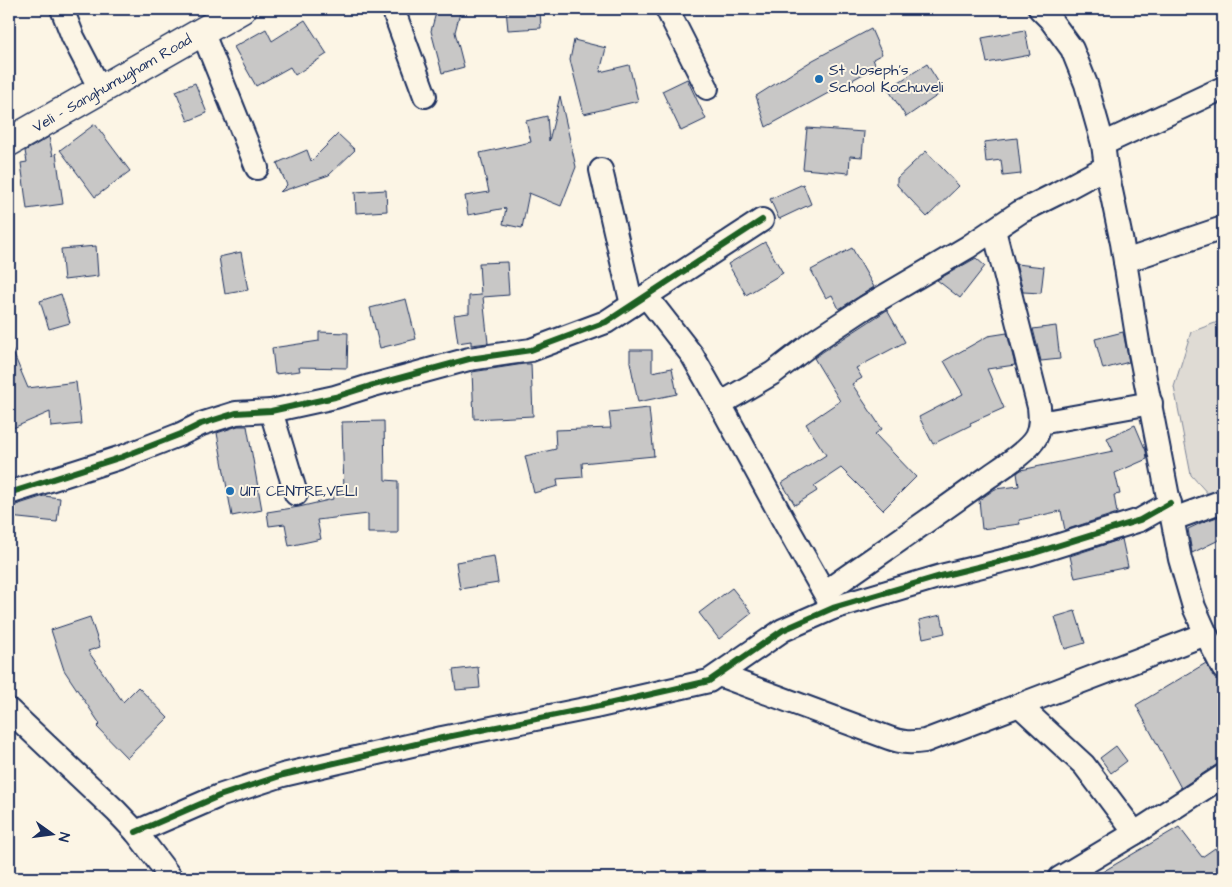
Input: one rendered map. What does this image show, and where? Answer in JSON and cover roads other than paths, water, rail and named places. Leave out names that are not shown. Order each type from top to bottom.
[{"type":"main road","name":"Veli - Sanghumugham Road","points":[[9,142],[202,32],[237,10]]},
{"type":"street","points":[[62,9],[73,37],[100,89]]},
{"type":"street","points":[[393,9],[425,96]]},
{"type":"street","points":[[666,9],[707,88]]},
{"type":"street","points":[[1040,9],[1050,19],[1072,49],[1086,84],[1103,144],[1138,342],[1180,559],[1194,607],[1223,668]]},
{"type":"street","points":[[202,32],[257,168]]},
{"type":"street","points":[[1103,144],[1223,88]]},
{"type":"street","points":[[720,404],[773,372],[816,340],[866,307],[994,230],[1020,212],[1106,167]]},
{"type":"street","points":[[601,170],[639,300],[692,355],[829,600]]},
{"type":"street","points":[[9,493],[122,457],[181,434],[201,424],[236,413],[271,411],[335,397],[469,359],[531,350],[606,322],[762,220]]},
{"type":"street","points":[[1125,261],[1223,228]]},
{"type":"street","points":[[136,832],[219,796],[283,776],[442,738],[595,707],[710,681],[829,600],[923,524],[1028,448],[1036,437],[1040,423],[1040,407],[994,230]]},
{"type":"street","points":[[1040,423],[1151,403]]},
{"type":"street","points":[[271,411],[296,494]]},
{"type":"street","points":[[829,600],[1031,554],[1171,511],[1223,501]]},
{"type":"street","points":[[719,675],[880,735],[911,743],[926,741],[1206,634]]},
{"type":"street","points":[[1019,706],[1084,765],[1135,833]]},
{"type":"street","points":[[9,710],[111,806],[136,832],[171,878]]},
{"type":"street","points":[[1060,878],[1135,833],[1223,776]]},
{"type":"place","name":"St Joseph's School Kochuveli","points":[[819,79]]},
{"type":"place","name":"UIT CENTRE,VELI","points":[[230,491]]}]
